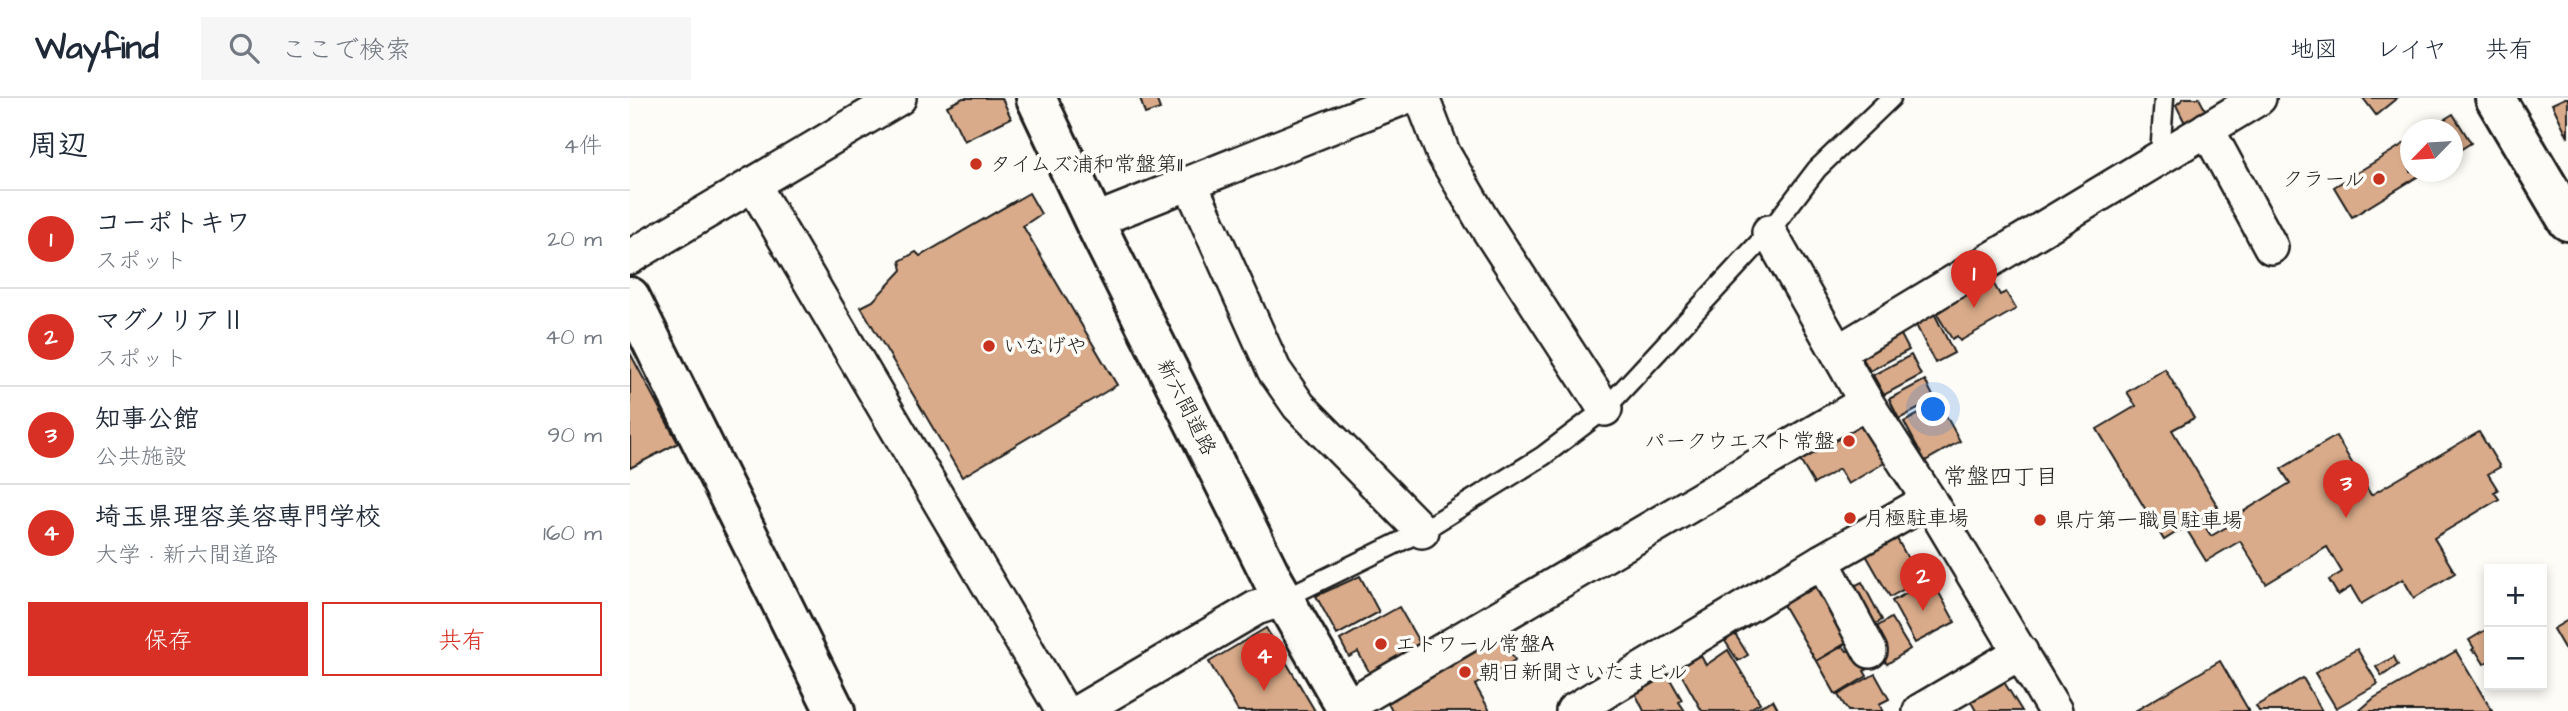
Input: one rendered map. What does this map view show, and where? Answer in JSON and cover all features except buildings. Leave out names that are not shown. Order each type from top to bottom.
[{"type":"street","points":[[630,257],[899,98]]},
{"type":"street","name":"新六間道路","points":[[1036,98],[1283,599],[1347,709]]},
{"type":"street","points":[[1094,220],[1403,98]]},
{"type":"street","points":[[1422,98],[1443,153],[1481,218],[1605,409]]},
{"type":"street","points":[[1838,352],[2259,98]]},
{"type":"street","points":[[2496,98],[2568,221]]},
{"type":"street","points":[[2207,129],[2271,247]]},
{"type":"street","points":[[1190,183],[1274,370],[1298,407],[1422,531]]},
{"type":"street","points":[[753,184],[1063,711]]},
{"type":"street","points":[[1769,232],[1866,402],[1929,500],[2055,711]]},
{"type":"street","points":[[630,297],[835,711]]},
{"type":"street","points":[[1347,709],[1866,402]]},
{"type":"street","points":[[1573,711],[1929,500]]},
{"type":"street","points":[[1822,561],[1870,651]]},
{"type":"street","points":[[1080,711],[1256,608],[1283,599]]},
{"type":"street","points":[[1920,711],[2021,653]]},
{"type":"lane","points":[[1283,599],[1422,531],[1543,456],[1605,409],[1769,232],[1817,169],[1891,98]]},
{"type":"lane","points":[[2160,156],[2164,98]]},
{"type":"place","name":"タイムズ浦和常盤第11","points":[[976,164]]},
{"type":"place","name":"クラール","points":[[2379,179]]},
{"type":"place","name":"コーポトキワ","points":[[1974,308]]},
{"type":"place","name":"いなげや","points":[[989,346]]},
{"type":"place","name":"パークウエスト常盤","points":[[1849,441]]},
{"type":"place","name":"月極駐車場","points":[[1850,518]]},
{"type":"place","name":"知事公館","points":[[2346,518]]},
{"type":"place","name":"県庁第一職員駐車場","points":[[2040,520]]},
{"type":"place","name":"マグノリアⅡ","points":[[1923,611]]},
{"type":"place","name":"エトワール常盤A","points":[[1381,644]]},
{"type":"place","name":"朝日新聞さいたまビル","points":[[1465,672]]},
{"type":"place","name":"埼玉県理容美容専門学校","points":[[1264,691]]},
{"type":"district","name":"常盤四丁目","points":[[2001,476]]}]
